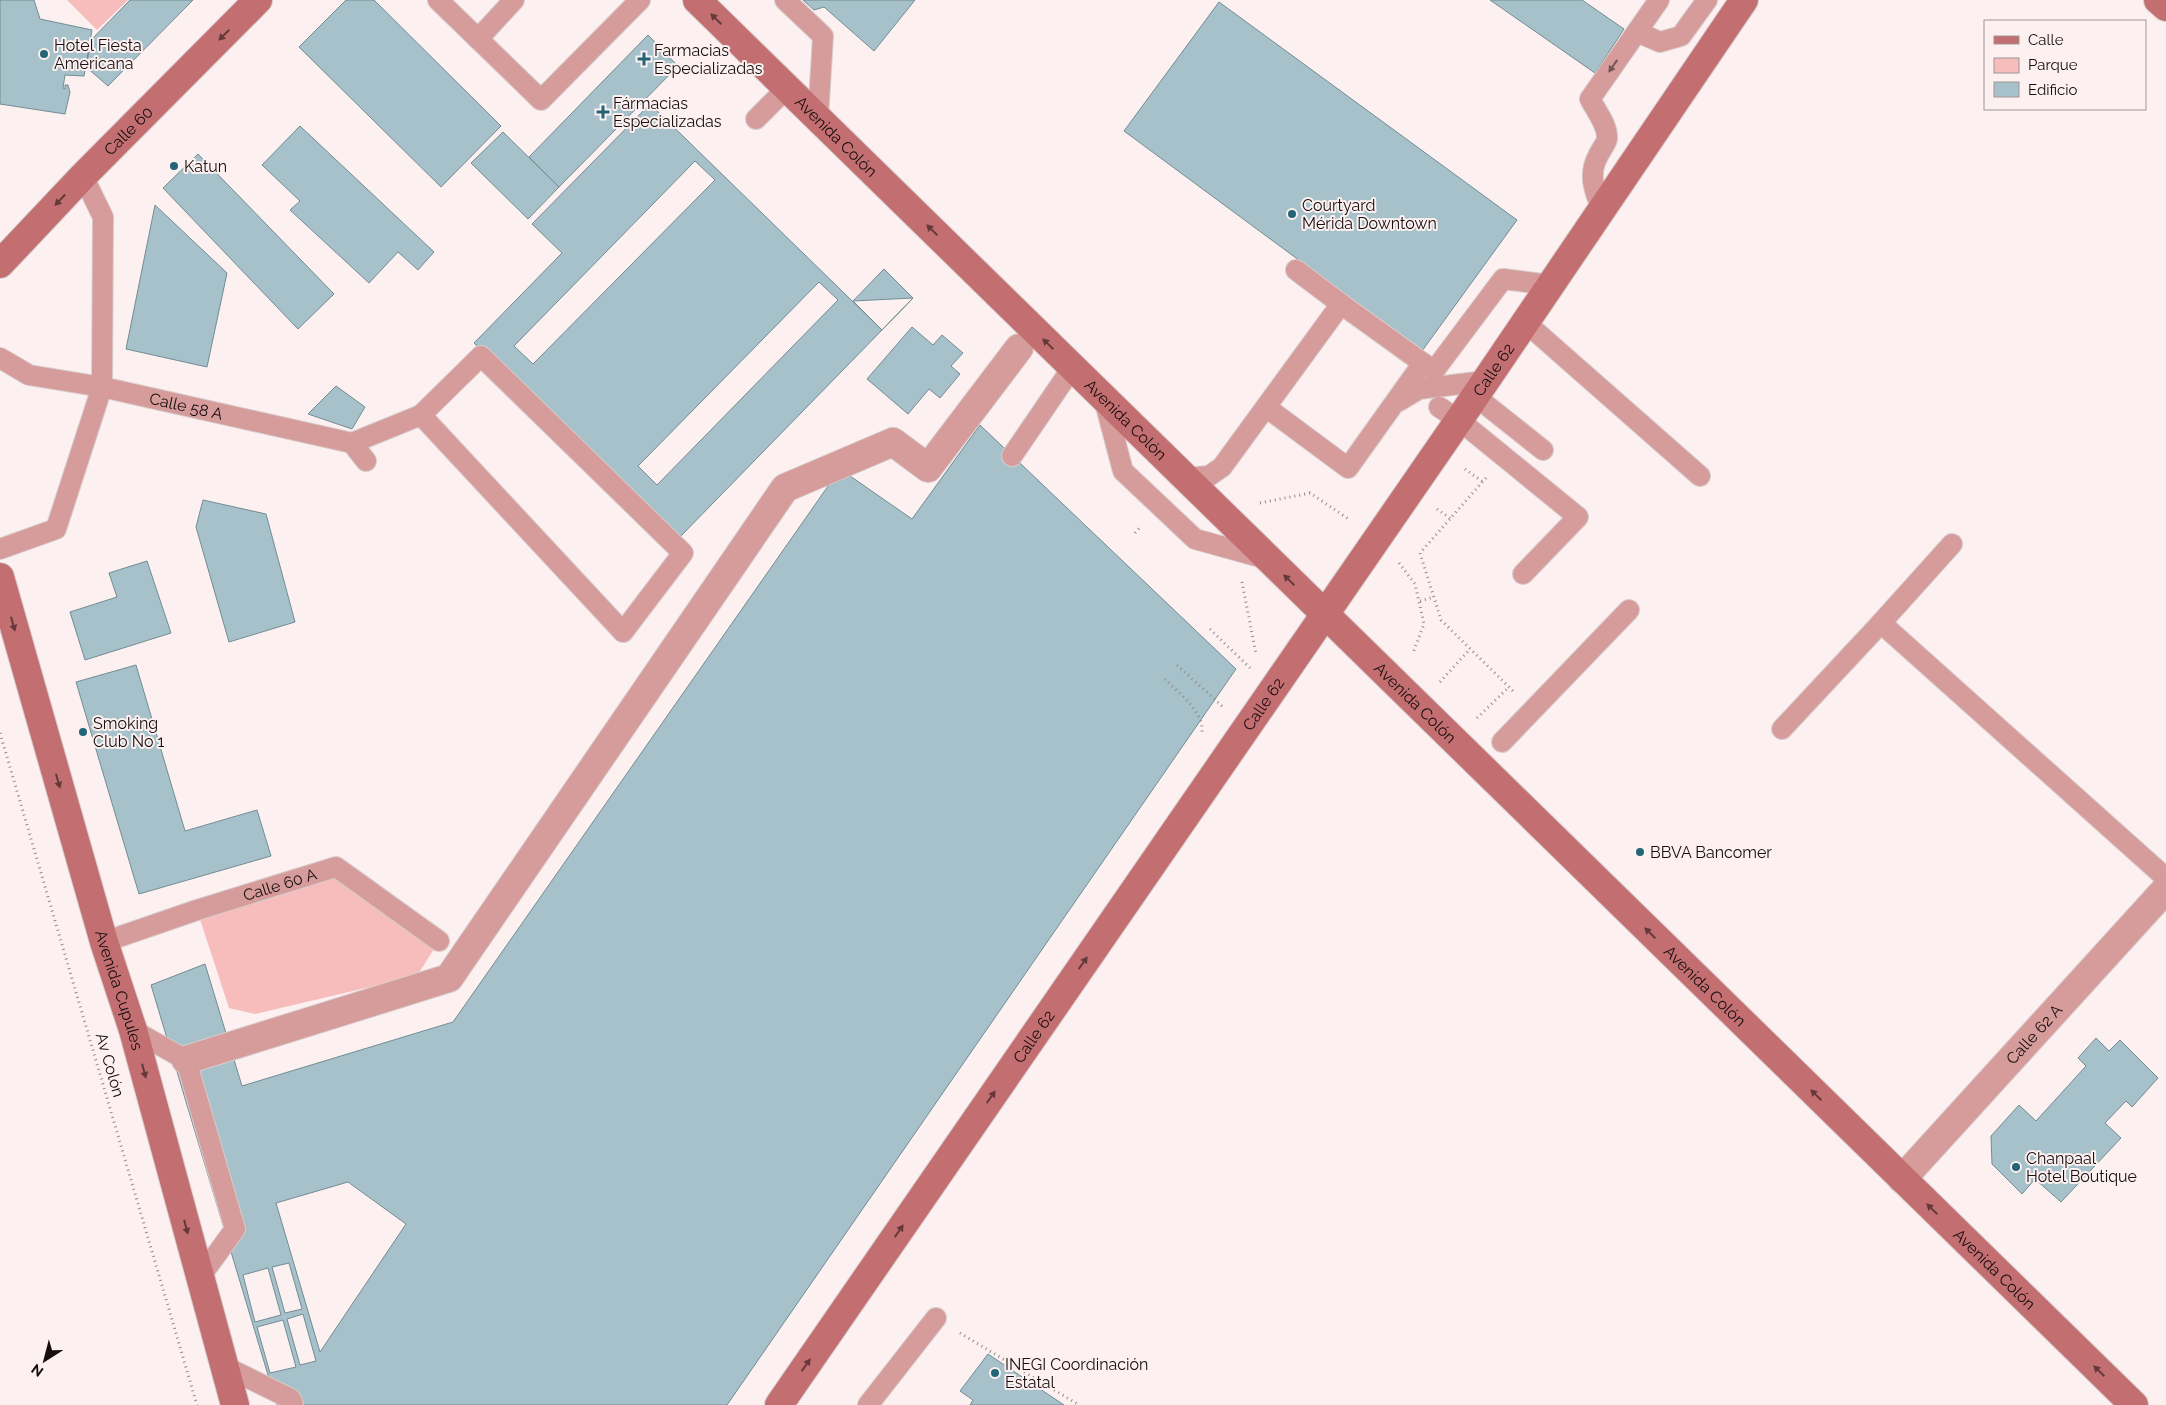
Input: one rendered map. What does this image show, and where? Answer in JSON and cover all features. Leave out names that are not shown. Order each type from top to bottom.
[{"type":"street","name":"Calle 60","points":[[0,264],[83,176],[258,0]]},
{"type":"street","name":"Avenida Colón","points":[[697,0],[2134,1405]]},
{"type":"street","name":"Calle 62","points":[[779,1405],[1324,614],[1449,414],[1480,389],[1744,0]]},
{"type":"street","points":[[2158,0],[2166,7]]},
{"type":"street","points":[[186,1060],[449,978],[785,488],[893,442],[928,468],[1018,348]]},
{"type":"street","name":"Avenida Cupules","points":[[0,577],[104,942],[133,1030],[235,1405]]},
{"type":"street","name":"Calle 62 A","points":[[1902,1178],[2166,889]]},
{"type":"lane","points":[[438,0],[541,100],[640,0]]},
{"type":"lane","points":[[478,39],[514,0]]},
{"type":"lane","points":[[785,0],[823,36],[818,118]]},
{"type":"lane","points":[[1602,209],[1593,186],[1592,172],[1594,162],[1607,140],[1605,126],[1590,100],[1659,0]]},
{"type":"lane","points":[[1637,32],[1660,42],[1681,36],[1707,0]]},
{"type":"lane","points":[[756,119],[787,88]]},
{"type":"lane","points":[[0,549],[56,529],[102,387],[103,217],[83,176]]},
{"type":"lane","points":[[1296,270],[1434,371],[1503,279],[1550,284]]},
{"type":"lane","points":[[1185,478],[1209,476],[1222,467],[1342,304]]},
{"type":"lane","points":[[1525,322],[1700,476]]},
{"type":"lane","points":[[366,461],[352,443],[421,415],[481,356],[683,553],[623,632],[421,415]]},
{"type":"lane","name":"Calle 58 A","points":[[0,358],[29,375],[102,387],[352,443]]},
{"type":"lane","points":[[1266,407],[1348,468],[1423,363]]},
{"type":"lane","points":[[1012,456],[1072,368]]},
{"type":"lane","points":[[1394,405],[1419,388],[1480,389],[1543,450]]},
{"type":"lane","points":[[1104,399],[1123,471],[1194,539],[1267,559]]},
{"type":"lane","points":[[1449,414],[1578,517],[1523,574]]},
{"type":"lane","points":[[1782,729],[1952,544]]},
{"type":"lane","points":[[1502,742],[1629,610]]},
{"type":"lane","points":[[1881,623],[2166,878]]},
{"type":"lane","name":"Calle 60 A","points":[[104,942],[197,910],[336,868],[439,941]]},
{"type":"lane","points":[[133,1030],[186,1060],[235,1229],[200,1278]]},
{"type":"lane","points":[[868,1405],[936,1318]]},
{"type":"lane","points":[[224,1366],[291,1399],[293,1405]]},
{"type":"path","points":[[1504,457],[1420,553],[1441,620],[1533,711]]},
{"type":"path","points":[[1458,464],[1483,482]]},
{"type":"path","points":[[1259,503],[1310,493],[1356,524]]},
{"type":"path","points":[[1430,504],[1450,519]]},
{"type":"path","points":[[1394,556],[1415,584],[1424,624],[1412,656]]},
{"type":"path","points":[[1242,579],[1258,662]]},
{"type":"path","points":[[1420,602],[1434,597]]},
{"type":"path","points":[[1210,629],[1252,670]]},
{"type":"path","points":[[1439,683],[1470,649]]},
{"type":"path","points":[[1177,665],[1226,709]]},
{"type":"path","points":[[1165,679],[1198,713],[1202,724],[1202,736]]},
{"type":"path","points":[[1477,719],[1509,687]]},
{"type":"path","name":"Av Colón","points":[[0,733],[197,1405]]},
{"type":"path","points":[[936,1318],[1079,1405]]},
{"type":"green space","points":[[67,0],[128,0],[97,30]]},
{"type":"green space","points":[[336,867],[439,941],[417,976],[255,1014],[229,1008],[197,910]]},
{"type":"building","name":"Hotel Fiesta Americana","points":[[0,0],[34,0],[40,19],[92,30],[84,76],[65,75],[63,88],[65,89],[65,85],[68,85],[70,92],[65,114],[0,104]]},
{"type":"building","points":[[130,0],[193,0],[108,86],[86,67],[91,40]]},
{"type":"building","points":[[346,0],[374,0],[501,126],[441,187],[299,47]]},
{"type":"building","points":[[803,0],[915,0],[874,51],[824,7],[814,10]]},
{"type":"building","points":[[1490,0],[1582,0],[1624,29],[1595,73]]},
{"type":"building","points":[[1219,2],[1517,220],[1422,351],[1124,131]]},
{"type":"building","name":"Fármacias Especializadas","points":[[648,35],[678,66],[559,187],[529,157]]},
{"type":"building","points":[[650,104],[882,330],[677,540],[474,343],[562,253],[532,224]],"holes":[[[695,161],[715,180],[533,364],[514,346]],[[819,282],[838,300],[657,485],[638,466]]]},
{"type":"building","points":[[300,126],[434,252],[418,270],[398,252],[369,283],[290,210],[300,201],[262,165]]},
{"type":"building","points":[[503,132],[559,187],[528,219],[471,163]]},
{"type":"building","points":[[198,154],[334,294],[298,329],[163,188]]},
{"type":"building","points":[[155,205],[227,273],[207,367],[126,349]]},
{"type":"building","points":[[884,269],[913,298],[882,330],[853,301]]},
{"type":"building","points":[[913,298],[882,330],[853,301]]},
{"type":"building","points":[[912,327],[933,345],[942,335],[963,353],[951,366],[960,374],[940,398],[929,389],[908,414],[867,379]]},
{"type":"building","points":[[336,386],[365,407],[352,429],[308,414]]},
{"type":"building","points":[[980,425],[1236,669],[727,1405],[277,1405],[151,985],[205,964],[242,1086],[453,1022],[840,469],[912,519]],"holes":[[[348,1182],[406,1224],[320,1352],[276,1203]],[[289,1263],[302,1309],[285,1313],[272,1267]],[[268,1268],[281,1315],[255,1322],[243,1275]],[[303,1314],[316,1361],[300,1365],[287,1319]],[[283,1320],[296,1367],[270,1373],[257,1327]]]},
{"type":"building","points":[[203,500],[266,514],[295,622],[229,642],[196,527]]},
{"type":"building","points":[[147,561],[171,633],[85,660],[70,612],[117,597],[109,573]]},
{"type":"building","points":[[136,665],[185,831],[257,810],[271,856],[139,894],[76,682]]},
{"type":"building","points":[[2096,1038],[2109,1051],[2120,1040],[2158,1078],[2132,1107],[2126,1101],[2105,1123],[2121,1138],[2061,1202],[2035,1179],[2022,1194],[1992,1164],[1991,1136],[2019,1105],[2036,1121],[2086,1066],[2078,1058]]},
{"type":"building","name":"INEGI Coordinación Estatal","points":[[988,1354],[1064,1405],[970,1405],[973,1400],[960,1391]]},
{"type":"place","name":"Hotel Fiesta Americana","points":[[44,54]]},
{"type":"place","name":"Farmacias Especializadas","points":[[644,59]]},
{"type":"place","name":"Fármacias Especializadas","points":[[603,112]]},
{"type":"place","name":"Katun","points":[[174,166]]},
{"type":"place","name":"Courtyard Mérida Downtown","points":[[1292,214]]},
{"type":"place","name":"Smoking Club No 1","points":[[83,732]]},
{"type":"place","name":"BBVA Bancomer","points":[[1640,852]]},
{"type":"place","name":"Chanpaal Hotel Boutique","points":[[2016,1167]]},
{"type":"place","name":"INEGI Coordinación Estatal","points":[[995,1373]]}]
